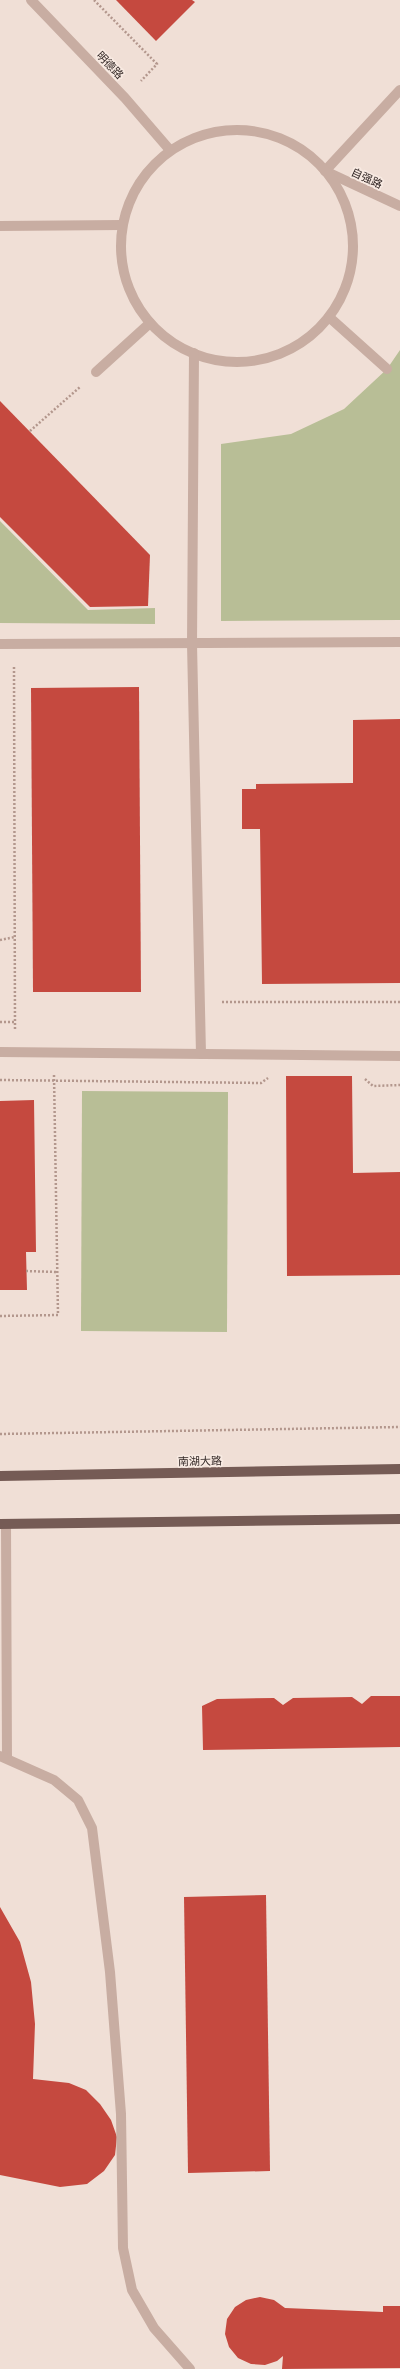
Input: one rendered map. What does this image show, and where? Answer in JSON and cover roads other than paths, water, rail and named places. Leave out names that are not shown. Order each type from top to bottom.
[{"type":"main road","name":"南湖大路","points":[[0,1476],[400,1469]]},
{"type":"main road","points":[[3,1524],[400,1519]]},
{"type":"street","name":"明德路","points":[[31,0],[125,98],[169,150]]},
{"type":"street","points":[[325,171],[400,90]]},
{"type":"street","points":[[229,130],[269,134],[306,152],[325,171],[334,181],[351,218],[354,258],[343,297],[319,330],[286,353],[250,363],[214,361],[179,348],[150,323],[130,294],[120,259],[122,225],[136,188],[169,150],[190,140],[229,130]]},
{"type":"street","name":"自强路","points":[[325,171],[400,206]]},
{"type":"street","points":[[0,226],[122,225]]},
{"type":"street","points":[[329,317],[386,369]]},
{"type":"street","points":[[96,372],[150,323]]},
{"type":"street","points":[[194,354],[192,644],[201,1054]]},
{"type":"street","points":[[0,644],[400,642]]},
{"type":"street","points":[[0,1052],[400,1056]]},
{"type":"street","points":[[3,1524],[3,1757],[54,1780],[78,1800],[92,1828],[110,1972],[116,2043],[121,2114],[123,2248],[132,2290],[154,2328],[190,2369]]}]
